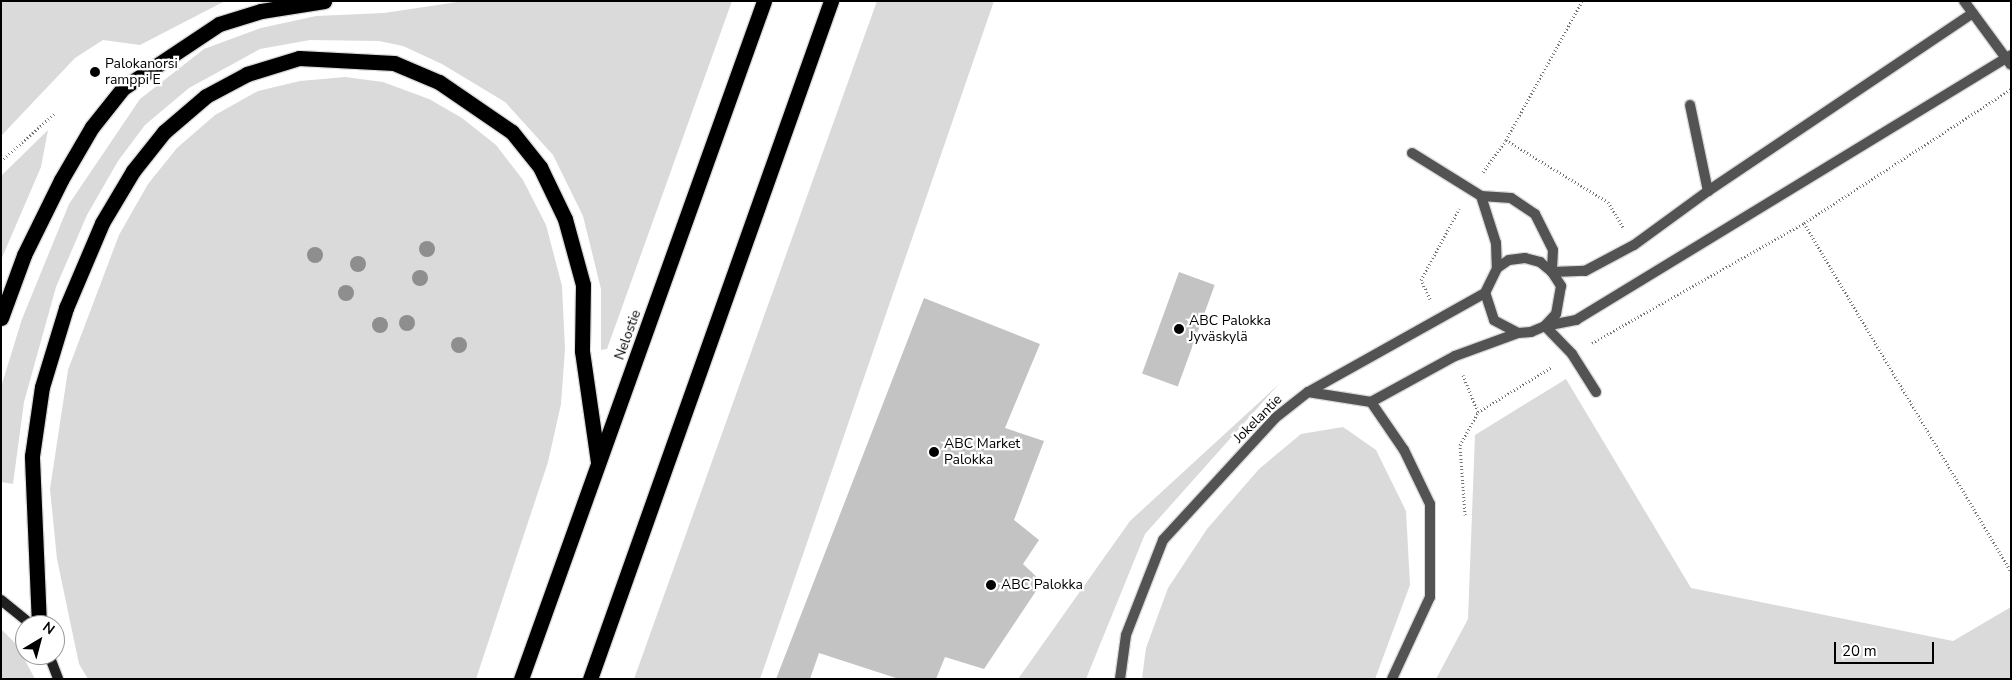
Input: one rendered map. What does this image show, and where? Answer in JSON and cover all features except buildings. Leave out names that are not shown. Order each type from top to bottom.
[{"type":"highway","points":[[1,318],[24,255],[61,180],[92,127],[123,88],[219,24],[261,11],[324,1]]},
{"type":"highway","name":"Nelostie","points":[[521,679],[764,1]]},
{"type":"highway","points":[[590,679],[831,1]]},
{"type":"highway","points":[[39,615],[32,456],[42,387],[66,308],[102,223],[133,171],[164,132],[206,96],[247,74],[299,58],[394,64],[439,82],[512,132],[540,167],[565,219],[583,285],[582,351],[598,462]]},
{"type":"main road","points":[[1,600],[20,615]]},
{"type":"main road","points":[[53,665],[59,678]]},
{"type":"street","points":[[1308,392],[1370,402],[1456,356],[1518,332],[1576,320],[2009,59],[1964,1]]},
{"type":"street","points":[[1552,272],[1585,272],[1634,246],[1708,191],[1973,13]]},
{"type":"street","points":[[1690,105],[1708,191]]},
{"type":"street","points":[[1412,153],[1481,196],[1511,198],[1535,214],[1554,250],[1552,272]]},
{"type":"street","points":[[1481,196],[1496,243],[1497,268],[1485,293],[1494,320],[1518,332]]},
{"type":"street","points":[[1497,268],[1509,260],[1526,258],[1540,262],[1552,272],[1561,286],[1560,301],[1556,314],[1545,326]]},
{"type":"street","name":"Jokelantie","points":[[1120,679],[1126,634],[1163,540],[1275,418],[1308,392],[1485,293]]},
{"type":"street","points":[[1545,326],[1572,354],[1596,392]]},
{"type":"street","points":[[1370,402],[1404,450],[1430,504],[1430,596],[1392,679]]},
{"type":"path","points":[[1506,140],[1582,1]]},
{"type":"path","points":[[1465,515],[1460,445],[1478,412],[1572,354],[1804,223],[2011,90]]},
{"type":"path","points":[[1,161],[54,114]]},
{"type":"path","points":[[1804,223],[2011,572]]},
{"type":"shaded area","points":[[1,1],[225,1],[140,45],[103,40],[75,58],[1,136]]},
{"type":"shaded area","points":[[464,1],[732,1],[607,349],[601,350],[601,289],[583,216],[553,155],[505,102],[442,64],[403,46],[379,41],[310,40],[260,49],[189,88],[145,125],[118,161],[87,215],[56,287],[24,402],[13,484],[1,482],[1,387],[22,319],[69,204],[140,99],[204,49],[261,28],[316,16],[384,13]]},
{"type":"shaded area","points":[[877,1],[994,1],[760,679],[634,679]]},
{"type":"shaded area","points":[[345,77],[383,82],[429,99],[462,118],[496,145],[523,180],[546,225],[562,286],[565,349],[561,404],[548,462],[476,679],[88,679],[79,664],[57,559],[50,489],[68,370],[119,235],[148,184],[177,148],[215,115],[258,91],[300,81]]},
{"type":"shaded area","points":[[48,130],[41,167],[1,260],[1,176]]},
{"type":"shaded area","points":[[1566,379],[1691,588],[1953,641],[2011,607],[2011,679],[1436,679],[1468,619],[1475,435]]},
{"type":"shaded area","points":[[1279,384],[1145,534],[1086,679],[1018,679],[1130,521]]},
{"type":"shaded area","points":[[1343,427],[1376,450],[1406,511],[1410,585],[1375,679],[1142,679],[1146,648],[1168,588],[1207,529],[1259,469],[1301,434]]},
{"type":"shaded area","points":[[1,629],[15,643],[15,665],[28,665],[35,679],[1,679]]},
{"type":"place","name":"Palokanorsi ramppi E","points":[[95,72]]},
{"type":"place","name":"ABC Palokka Jyväskylä","points":[[1179,329]]},
{"type":"place","name":"ABC Market Palokka","points":[[934,452]]},
{"type":"place","name":"ABC Palokka","points":[[991,585]]}]
